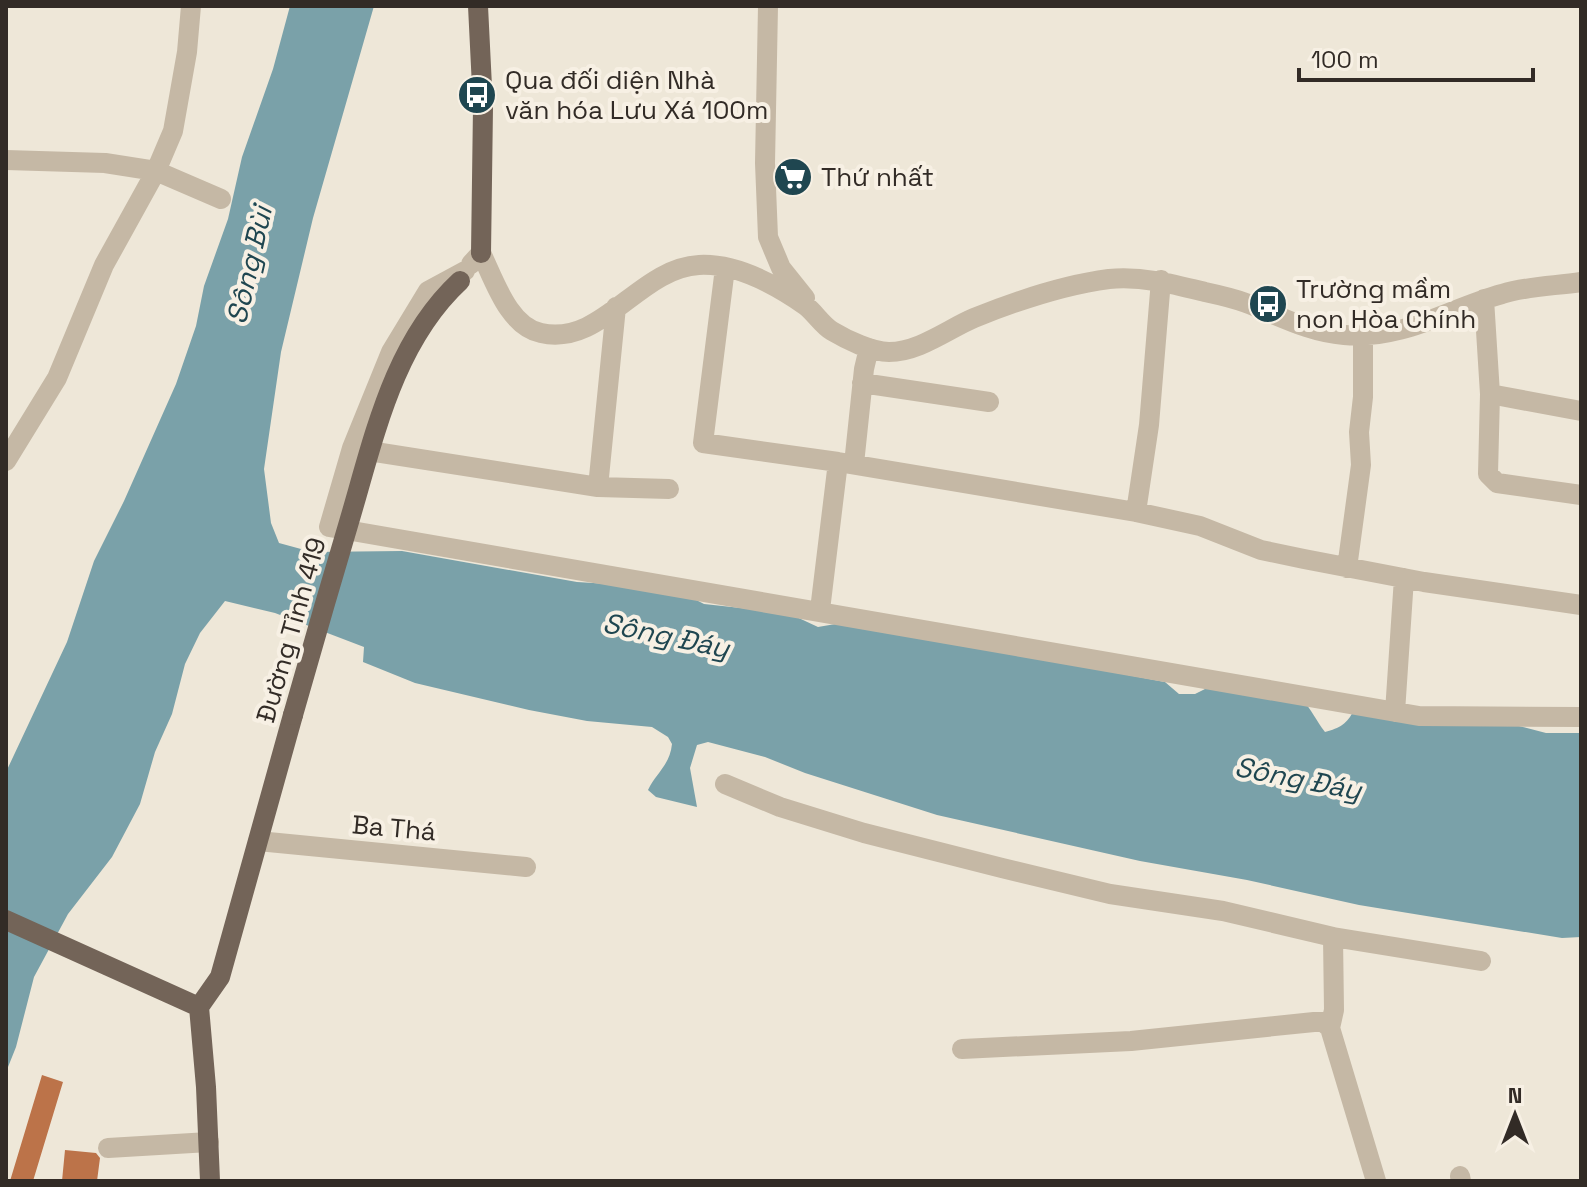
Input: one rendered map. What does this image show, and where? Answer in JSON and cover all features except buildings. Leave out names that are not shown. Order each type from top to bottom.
[{"type":"main road","points":[[478,6],[483,107],[481,253]]},
{"type":"main road","name":"Đường Tỉnh 419","points":[[199,1007],[220,977],[380,417],[409,344],[462,276]]},
{"type":"main road","points":[[6,920],[199,1007],[210,1181]]},
{"type":"street","points":[[6,461],[57,378],[104,265],[156,171],[173,131],[187,52],[191,6]]},
{"type":"street","points":[[768,6],[765,163],[768,237],[781,268],[802,293],[809,308]]},
{"type":"street","points":[[6,160],[105,163],[156,171],[221,199]]},
{"type":"street","points":[[1579,281],[1507,292],[1407,330],[1363,335],[1323,333],[1245,302],[1161,280],[1111,279],[1074,285],[971,320],[913,347],[890,352],[869,348],[830,330],[809,308],[782,290],[749,275],[725,268],[694,265],[670,273],[573,335],[537,333],[516,318],[481,253],[462,276],[428,291],[391,352],[352,448],[329,527],[1419,716],[1581,717]]},
{"type":"street","points":[[725,268],[703,443],[846,463],[1136,512],[1200,526],[1261,550],[1347,568],[1581,605]]},
{"type":"street","points":[[1136,512],[1149,425],[1161,280]]},
{"type":"street","points":[[1484,299],[1490,394],[1487,470],[1490,478],[1497,483],[1581,495]]},
{"type":"street","points":[[598,487],[616,307]]},
{"type":"street","points":[[1347,568],[1361,465],[1359,432],[1363,397],[1363,335]]},
{"type":"street","points":[[820,610],[869,348]]},
{"type":"street","points":[[862,383],[989,402]]},
{"type":"street","points":[[1490,394],[1581,411]]},
{"type":"street","points":[[352,448],[598,487],[669,489]]},
{"type":"street","points":[[1395,712],[1404,578]]},
{"type":"street","points":[[725,784],[780,807],[864,833],[1110,894],[1223,911],[1333,937],[1481,961]]},
{"type":"street","name":"Ba Thá","points":[[258,841],[526,867]]},
{"type":"street","points":[[1332,1035],[1333,937]]},
{"type":"street","points":[[962,1049],[1131,1041],[1323,1022],[1332,1035],[1376,1181]]},
{"type":"street","points":[[108,1148],[209,1142]]},
{"type":"water","points":[[290,6],[374,6],[313,218],[281,352],[264,469],[271,523],[279,543],[312,552],[402,551],[577,582],[673,588],[704,604],[788,613],[818,627],[847,622],[1165,682],[1179,694],[1195,694],[1207,688],[1301,699],[1325,732],[1342,725],[1354,710],[1515,725],[1546,733],[1581,733],[1581,937],[1562,938],[1359,905],[1247,880],[1140,861],[937,815],[765,757],[708,742],[697,745],[690,768],[697,807],[656,797],[648,790],[666,763],[672,744],[668,737],[652,727],[587,721],[415,683],[363,662],[364,647],[275,613],[225,601],[200,633],[185,664],[172,714],[155,752],[140,804],[112,857],[68,914],[34,977],[16,1047],[6,1072],[6,772],[67,642],[94,561],[176,384],[196,326],[204,286],[228,219],[242,157],[273,69]]},
{"type":"place","name":"Qua đối diện Nhà văn hóa Lưu Xá 100m","points":[[477,95]]},
{"type":"place","name":"Thứ nhất","points":[[793,177]]},
{"type":"place","name":"Trường mầm non Hòa Chính","points":[[1268,304]]},
{"type":"water label","name":"Sông Bùi","points":[[249,265]]},
{"type":"water label","name":"Sông Đáy","points":[[666,635]]},
{"type":"water label","name":"Sông Đáy","points":[[1298,778]]}]
